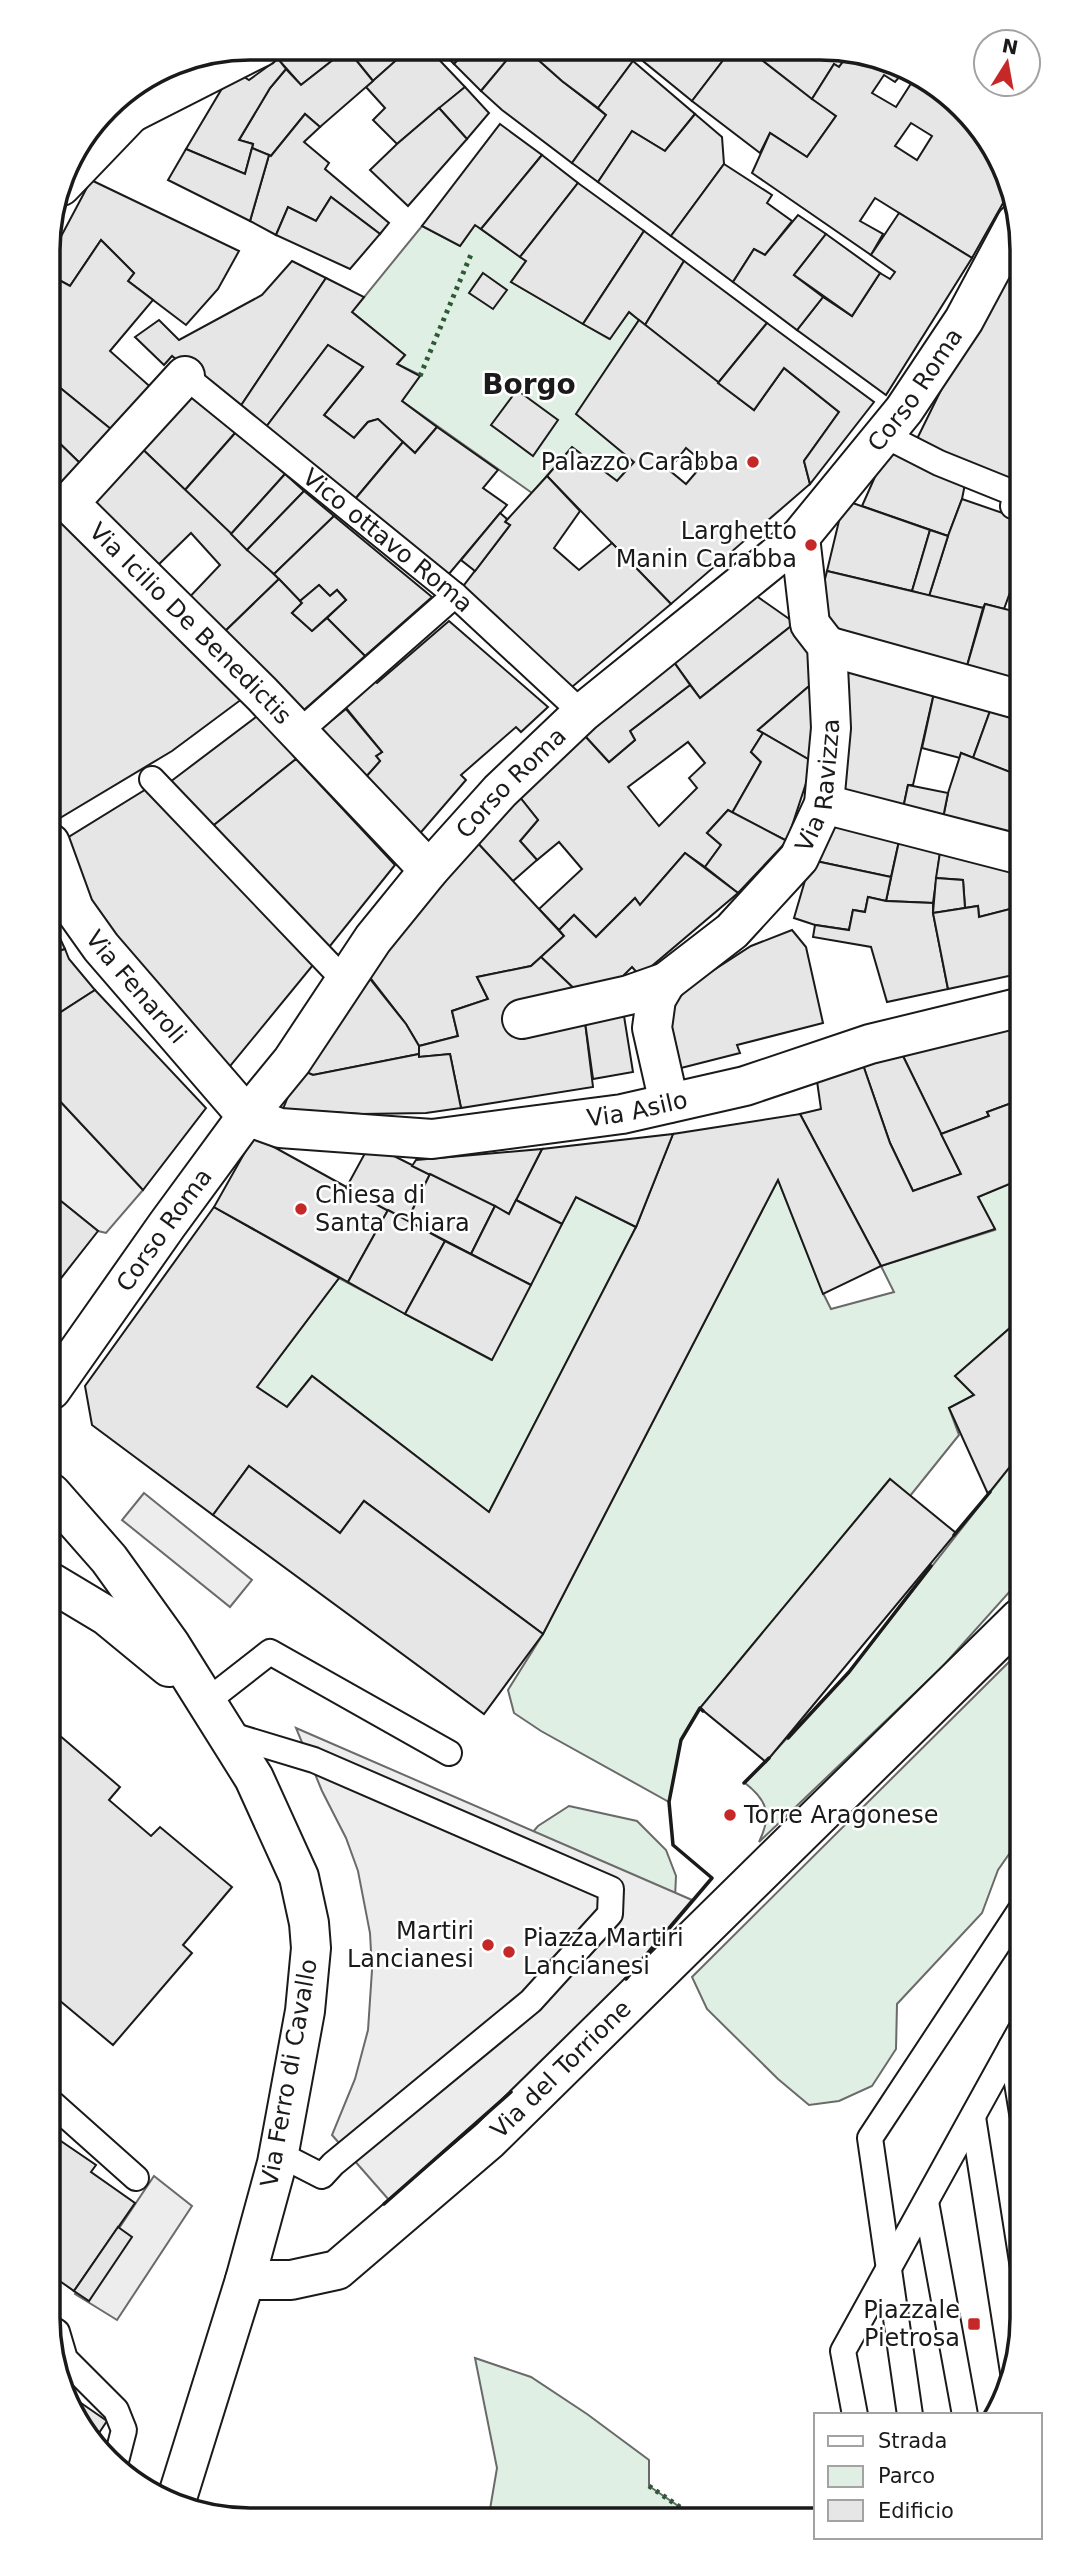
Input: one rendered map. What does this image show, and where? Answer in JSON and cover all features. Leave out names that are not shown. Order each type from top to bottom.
[{"type":"street","points":[[131,113],[235,60]]},
{"type":"street","points":[[78,168],[131,113],[143,93]]},
{"type":"street","name":"Corso Roma","points":[[60,1377],[128,1278],[247,1116],[292,1060],[373,940],[429,870],[500,791],[582,713],[800,537],[904,410],[964,320],[1009,235]]},
{"type":"street","name":"Via Icilio De Benedictis","points":[[185,376],[69,503],[298,733],[429,870]]},
{"type":"street","name":"Via Ravizza","points":[[522,1019],[629,995],[666,982],[732,931],[799,858],[824,804],[831,728],[827,646],[810,624],[800,537]]},
{"type":"street","points":[[827,646],[1010,697]]},
{"type":"street","points":[[824,804],[1010,852]]},
{"type":"street","name":"Via Fenaroli","points":[[60,870],[74,909],[101,947],[247,1116]]},
{"type":"street","points":[[666,982],[656,999],[652,1028],[668,1103]]},
{"type":"street","name":"Via Asilo","points":[[247,1116],[280,1128],[432,1139],[622,1114],[745,1086],[870,1044],[1010,1009]]},
{"type":"street","name":"Via Ferro di Cavallo","points":[[60,1503],[109,1559],[170,1644],[228,1734],[254,1778],[299,1877],[309,1923],[311,1948],[305,2011],[279,2154],[246,2280],[179,2493]]},
{"type":"street","name":"Via Ferro di Cavallo","points":[[60,1588],[107,1616],[158,1657],[206,1702]]},
{"type":"street","name":"Via del Torrione","points":[[246,2280],[291,2280],[337,2270],[419,2201],[489,2140],[1010,1628]]},
{"type":"lane","name":"Vico ottavo Roma","points":[[185,376],[456,595],[582,713]]},
{"type":"lane","points":[[884,435],[939,463],[1010,492]]},
{"type":"lane","points":[[298,733],[456,595]]},
{"type":"lane","points":[[152,779],[345,981]]},
{"type":"lane","points":[[206,1702],[270,1652],[449,1753]]},
{"type":"lane","points":[[228,1734],[314,1760],[611,1889],[610,1914],[531,2001],[322,2175],[279,2154]]},
{"type":"lane","points":[[910,2413],[887,2271],[870,2138],[1010,1926]]},
{"type":"lane","points":[[855,2413],[843,2351],[1010,2049]]},
{"type":"lane","points":[[60,2110],[136,2178]]},
{"type":"lane","points":[[973,2117],[1008,2343]]},
{"type":"lane","points":[[926,2202],[965,2413]]},
{"type":"lane","points":[[63,2353],[65,2359],[116,2410],[124,2430],[118,2454]]},
{"type":"green space","points":[[475,225],[526,261],[511,282],[609,339],[629,312],[639,320],[577,414],[634,462],[617,481],[572,447],[532,493],[402,401],[420,375],[397,364],[405,355],[352,312],[422,226],[460,246]]},
{"type":"green space","points":[[778,1180],[831,1309],[894,1292],[881,1266],[995,1230],[978,1197],[1010,1184],[1010,1328],[955,1376],[974,1395],[949,1408],[959,1435],[910,1496],[890,1479],[700,1708],[681,1740],[669,1802],[541,1731],[514,1713],[508,1690],[543,1634]]},
{"type":"green space","points":[[576,1197],[636,1227],[489,1512],[312,1376],[287,1407],[257,1387],[339,1278],[491,1360]]},
{"type":"green space","points":[[1010,1467],[1010,1591],[943,1666],[759,1842],[766,1824],[766,1809],[759,1796],[745,1783],[849,1672]]},
{"type":"green space","points":[[1010,1661],[1010,1853],[998,1870],[982,1913],[897,2004],[896,2049],[872,2086],[839,2101],[809,2105],[778,2079],[707,2009],[692,1977]]},
{"type":"green space","points":[[569,1806],[637,1821],[666,1850],[676,1876],[674,1920],[658,1943],[633,1950],[520,1847],[538,1826]]},
{"type":"green space","points":[[475,2358],[531,2377],[587,2414],[649,2460],[649,2486],[681,2508],[490,2508],[497,2468]]},
{"type":"shaded area","points":[[60,1101],[143,1190],[106,1233],[98,1231],[60,1200]]},
{"type":"shaded area","points":[[144,1493],[252,1580],[230,1607],[122,1520]]},
{"type":"shaded area","name":"Piazza Martiri Lancianesi","points":[[296,1728],[692,1900],[605,2002],[523,2081],[389,2200],[332,2135],[355,2079],[368,2030],[372,1970],[370,1933],[358,1871],[346,1838],[322,1791]]},
{"type":"shaded area","points":[[154,2176],[192,2206],[117,2320],[75,2294]]},
{"type":"building","points":[[277,60],[286,69],[270,88],[239,140],[253,144],[245,174],[186,149],[233,70],[249,80]]},
{"type":"building","points":[[279,60],[333,60],[301,85]]},
{"type":"building","points":[[333,60],[356,60],[373,81],[320,127],[305,114],[271,156],[252,148],[253,144],[239,140],[270,88],[286,69],[301,85]]},
{"type":"building","points":[[356,60],[397,60],[373,81]]},
{"type":"building","points":[[396,60],[439,60],[465,87],[397,144],[373,120],[385,108],[366,87]]},
{"type":"building","points":[[458,60],[507,60],[481,91],[454,64]]},
{"type":"building","points":[[507,60],[538,60],[606,115],[572,163],[481,91]]},
{"type":"building","points":[[538,60],[633,61],[598,108]]},
{"type":"building","points":[[642,60],[723,60],[692,101]]},
{"type":"building","points":[[723,60],[762,60],[836,116],[807,157],[770,133],[760,153],[692,101]]},
{"type":"building","points":[[762,60],[843,61],[839,67],[834,64],[812,99]]},
{"type":"building","points":[[633,61],[695,114],[665,151],[632,131],[598,182],[572,163],[606,115],[598,108]]},
{"type":"building","points":[[843,61],[857,63],[899,77],[895,82],[884,75],[872,93],[896,107],[911,83],[946,107],[971,134],[996,177],[1004,201],[972,258],[875,198],[860,221],[883,234],[871,255],[752,173],[770,133],[807,157],[836,116],[812,99],[834,64],[839,67]],"holes":[[[911,123],[932,136],[917,160],[895,146]]]},
{"type":"building","points":[[465,87],[489,113],[467,139],[439,108]]},
{"type":"building","points":[[439,108],[467,139],[408,206],[370,170]]},
{"type":"building","points":[[305,114],[320,127],[304,142],[329,163],[325,169],[389,223],[380,234],[331,197],[316,221],[288,207],[276,235],[250,221],[269,155],[271,156]]},
{"type":"building","points":[[695,114],[722,137],[724,164],[671,236],[598,182],[632,131],[665,151]]},
{"type":"building","points":[[500,124],[542,155],[481,229],[475,225],[460,246],[422,226]]},
{"type":"building","points":[[252,148],[269,155],[250,221],[168,180],[186,149],[245,174]]},
{"type":"building","points":[[542,155],[578,183],[520,257],[481,229]]},
{"type":"building","points":[[724,164],[772,195],[767,203],[792,221],[765,255],[754,249],[733,282],[671,236]]},
{"type":"building","points":[[91,180],[239,251],[218,289],[186,325],[128,281],[134,273],[101,240],[70,286],[60,281],[60,238]]},
{"type":"building","points":[[578,183],[644,231],[583,324],[511,282],[526,261],[520,257]]},
{"type":"building","points":[[331,197],[380,234],[350,269],[276,235],[288,207],[316,221]]},
{"type":"building","points":[[899,213],[972,258],[886,395],[797,330],[823,297],[852,316],[880,273],[890,279],[895,272],[871,255]]},
{"type":"building","points":[[798,215],[826,234],[794,275],[823,297],[797,330],[733,282],[754,249],[765,255]]},
{"type":"building","points":[[644,231],[684,261],[645,325],[629,312],[610,339],[583,324]]},
{"type":"building","points":[[826,234],[880,273],[852,316],[794,275]]},
{"type":"building","points":[[101,240],[134,273],[128,281],[153,300],[110,351],[155,391],[117,434],[60,388],[60,281],[70,286]]},
{"type":"building","points":[[1006,258],[1010,260],[1010,479],[914,445]]},
{"type":"building","points":[[292,261],[326,278],[238,410],[172,356],[164,365],[135,337],[159,320],[179,340],[262,295]]},
{"type":"building","points":[[684,261],[767,323],[718,383],[645,325]]},
{"type":"building","points":[[483,273],[507,290],[493,309],[469,293]]},
{"type":"building","points":[[326,278],[364,297],[352,312],[405,355],[397,364],[420,376],[402,401],[437,427],[415,453],[378,419],[368,422],[354,438],[324,415],[363,367],[328,345],[263,431],[238,410]]},
{"type":"building","name":"Palazzo Carabba","points":[[639,320],[754,410],[784,368],[839,412],[804,461],[810,484],[671,604],[547,476],[572,447],[617,481],[634,462],[576,414]],"holes":[[[686,448],[704,463],[686,484],[669,470]]]},
{"type":"building","points":[[767,323],[874,402],[810,484],[804,461],[839,412],[784,368],[754,410],[718,383]]},
{"type":"building","points":[[328,345],[363,367],[324,415],[354,438],[368,422],[378,419],[403,442],[351,504],[263,431]]},
{"type":"building","points":[[183,387],[236,432],[185,490],[135,442]]},
{"type":"building","points":[[60,388],[117,434],[86,469],[60,444]]},
{"type":"building","points":[[517,390],[558,420],[533,456],[491,425]]},
{"type":"building","points":[[437,427],[498,470],[483,488],[507,505],[443,581],[351,504],[403,442],[415,453]]},
{"type":"building","points":[[236,432],[285,474],[231,534],[185,490]]},
{"type":"building","points":[[135,442],[279,579],[217,639],[183,604],[220,565],[191,533],[153,570],[82,502]]},
{"type":"building","points":[[890,443],[966,479],[962,499],[948,536],[862,506]]},
{"type":"building","points":[[60,444],[86,469],[60,499]]},
{"type":"building","points":[[285,474],[304,491],[247,550],[231,534]]},
{"type":"building","points":[[547,476],[580,511],[554,548],[579,570],[612,543],[671,604],[566,692],[458,593],[510,525],[505,522]]},
{"type":"building","points":[[304,491],[334,516],[274,574],[247,550]]},
{"type":"building","points":[[962,499],[1010,516],[1010,592],[1004,609],[985,604],[983,608],[929,596]]},
{"type":"building","points":[[844,500],[930,530],[912,591],[827,571]]},
{"type":"building","points":[[60,512],[246,696],[172,751],[60,818]]},
{"type":"building","points":[[500,513],[510,525],[475,571],[461,560]]},
{"type":"building","points":[[334,516],[432,597],[365,656],[327,618],[346,600],[337,590],[330,596],[319,585],[300,601],[274,574]]},
{"type":"building","points":[[930,530],[948,536],[929,596],[912,591]]},
{"type":"building","points":[[827,571],[983,608],[965,673],[813,627]]},
{"type":"building","points":[[279,579],[302,603],[292,613],[312,631],[327,618],[365,656],[296,717],[217,639]]},
{"type":"building","points":[[319,585],[330,596],[337,590],[346,600],[312,631],[292,613],[302,603],[300,601]]},
{"type":"building","points":[[745,588],[795,623],[700,698],[666,651]]},
{"type":"building","points":[[985,604],[1010,610],[1010,687],[965,673]]},
{"type":"building","points":[[449,621],[548,707],[521,732],[516,727],[461,775],[466,780],[410,845],[356,788],[380,761],[376,756],[382,752],[342,703],[372,679],[377,683]]},
{"type":"building","points":[[795,623],[820,671],[820,687],[808,687],[758,730],[763,733],[751,752],[761,762],[732,813],[728,810],[707,833],[721,845],[705,867],[685,853],[640,905],[635,898],[596,937],[574,915],[559,930],[539,909],[582,869],[559,842],[537,860],[520,841],[538,820],[511,786],[576,726],[609,762],[635,740],[630,731],[690,685],[700,698]],"holes":[[[688,742],[705,763],[689,778],[697,788],[659,826],[628,787]]]},
{"type":"building","points":[[666,651],[690,685],[630,731],[635,740],[609,762],[576,726]]},
{"type":"building","points":[[843,657],[936,684],[913,785],[908,785],[901,818],[836,801]]},
{"type":"building","points":[[936,684],[994,700],[973,758],[961,753],[960,758],[922,748]]},
{"type":"building","points":[[808,687],[820,687],[813,762],[758,730]]},
{"type":"building","points":[[994,700],[1010,706],[1010,772],[973,758]]},
{"type":"building","points":[[346,709],[382,752],[376,756],[380,761],[356,788],[312,736]]},
{"type":"building","points":[[260,714],[296,759],[209,829],[166,785]]},
{"type":"building","points":[[763,733],[813,762],[787,841],[732,813],[761,762],[751,752]]},
{"type":"building","points":[[961,753],[1010,772],[1010,830],[1005,845],[941,828],[948,793]]},
{"type":"building","points":[[296,759],[395,865],[326,951],[209,829]]},
{"type":"building","points":[[908,785],[948,793],[941,828],[901,818]]},
{"type":"building","points":[[511,786],[538,820],[520,841],[537,860],[513,881],[473,838]]},
{"type":"building","points":[[148,788],[313,965],[222,1076],[83,907],[60,842]]},
{"type":"building","points":[[728,810],[787,841],[738,893],[705,867],[721,845],[707,833]]},
{"type":"building","points":[[825,814],[901,832],[891,877],[811,860]]},
{"type":"building","points":[[1010,830],[1010,846],[1005,845]]},
{"type":"building","points":[[901,832],[941,846],[933,903],[886,901]]},
{"type":"building","points":[[473,838],[564,936],[531,966],[477,977],[488,999],[452,1011],[458,1036],[419,1046],[406,1024],[365,971]]},
{"type":"building","points":[[941,846],[1010,866],[1010,909],[979,917],[978,906],[965,908],[963,880],[936,878]]},
{"type":"building","points":[[685,853],[738,893],[640,976],[632,967],[599,1000],[588,1002],[541,957],[564,936],[559,930],[574,915],[596,937],[635,898],[640,905]]},
{"type":"building","points":[[811,860],[891,877],[886,901],[868,897],[865,912],[853,910],[849,930],[815,925],[794,918]]},
{"type":"building","points":[[936,878],[963,880],[965,908],[933,913]]},
{"type":"building","points":[[868,897],[886,901],[933,903],[948,989],[887,1002],[871,947],[813,937],[815,925],[849,930],[853,910],[865,912]]},
{"type":"building","points":[[978,906],[979,917],[1010,909],[1010,976],[948,989],[933,913]]},
{"type":"building","points":[[792,930],[806,947],[823,1023],[737,1045],[740,1053],[681,1068],[666,1001],[751,946]]},
{"type":"building","points":[[60,938],[65,949],[60,951]]},
{"type":"building","points":[[65,949],[69,959],[95,990],[60,1013],[60,951]]},
{"type":"building","points":[[541,957],[588,1002],[509,1019],[512,1036],[585,1022],[593,1087],[461,1108],[450,1054],[419,1057],[419,1046],[458,1036],[452,1011],[488,999],[477,977],[531,966]]},
{"type":"building","points":[[370,979],[406,1024],[419,1046],[419,1054],[313,1075],[299,1069]]},
{"type":"building","points":[[95,990],[206,1108],[143,1190],[60,1101],[60,1013]]},
{"type":"building","points":[[624,1016],[633,1072],[593,1079],[585,1022]]},
{"type":"building","points":[[1010,1024],[1010,1104],[987,1112],[989,1116],[941,1134],[901,1052]]},
{"type":"building","points":[[901,1052],[961,1174],[913,1191],[890,1143],[862,1062]]},
{"type":"building","points":[[419,1054],[419,1057],[450,1054],[461,1108],[426,1113],[361,1114],[283,1109],[299,1069],[313,1075]]},
{"type":"building","points":[[862,1062],[890,1143],[913,1191],[961,1174],[941,1134],[989,1116],[987,1112],[1010,1104],[1010,1184],[978,1197],[995,1229],[881,1266],[800,1114],[821,1109],[816,1074]]},
{"type":"building","points":[[800,1114],[881,1266],[823,1294],[778,1180],[543,1634],[364,1501],[340,1533],[249,1466],[213,1515],[92,1425],[85,1386],[214,1207],[339,1278],[257,1387],[287,1407],[312,1376],[489,1512],[636,1227],[673,1134]]},
{"type":"building","points":[[673,1134],[636,1227],[576,1197],[562,1224],[516,1200],[542,1149]]},
{"type":"building","name":"Chiesa di Santa Chiara","points":[[254,1136],[388,1210],[348,1282],[214,1207]]},
{"type":"building","points":[[370,1144],[430,1174],[407,1221],[346,1188]]},
{"type":"building","points":[[542,1149],[509,1214],[412,1166],[416,1160]]},
{"type":"building","points":[[430,1174],[495,1206],[471,1254],[407,1221]]},
{"type":"building","points":[[60,1200],[98,1231],[60,1280]]},
{"type":"building","points":[[516,1200],[562,1224],[531,1285],[471,1254],[495,1206],[509,1214]]},
{"type":"building","points":[[388,1210],[445,1241],[405,1314],[348,1282]]},
{"type":"building","points":[[445,1241],[531,1285],[492,1360],[405,1314]]},
{"type":"building","points":[[1010,1328],[1010,1466],[988,1494],[949,1408],[974,1395],[955,1376]]},
{"type":"building","points":[[249,1466],[340,1533],[364,1501],[543,1634],[484,1714],[213,1515]]},
{"type":"building","points":[[890,1479],[956,1533],[766,1762],[700,1708]]},
{"type":"building","points":[[60,1736],[120,1787],[109,1800],[151,1836],[160,1827],[232,1887],[183,1945],[192,1953],[113,2045],[60,2001]]},
{"type":"building","points":[[60,2140],[96,2165],[91,2172],[135,2203],[74,2291],[60,2281]]},
{"type":"building","points":[[118,2227],[132,2237],[89,2301],[74,2291]]},
{"type":"building","points":[[80,2402],[107,2421],[99,2433]]},
{"type":"hedge","points":[[420,376],[472,252]]},
{"type":"hedge","points":[[649,2486],[681,2508]]},
{"type":"wall","points":[[954,1535],[990,1492]]},
{"type":"wall","points":[[788,1738],[849,1672],[931,1566]]},
{"type":"wall","points":[[626,1979],[712,1878],[673,1845],[669,1802],[681,1740],[700,1708],[703,1711]]},
{"type":"wall","points":[[744,1783],[769,1758]]},
{"type":"wall","points":[[384,2204],[511,2092]]},
{"type":"place","name":"Palazzo Carabba","points":[[753,462]]},
{"type":"place","name":"Larghetto Manin Carabba","points":[[811,545]]},
{"type":"place","name":"Chiesa di Santa Chiara","points":[[301,1209]]},
{"type":"place","name":"Torre Aragonese","points":[[730,1815]]},
{"type":"place","name":"Martiri Lancianesi","points":[[488,1945]]},
{"type":"place","name":"Piazza Martiri Lancianesi","points":[[509,1952]]},
{"type":"place","name":"Piazzale Pietrosa","points":[[974,2324]]},
{"type":"district","name":"Borgo","points":[[529,384]]}]
